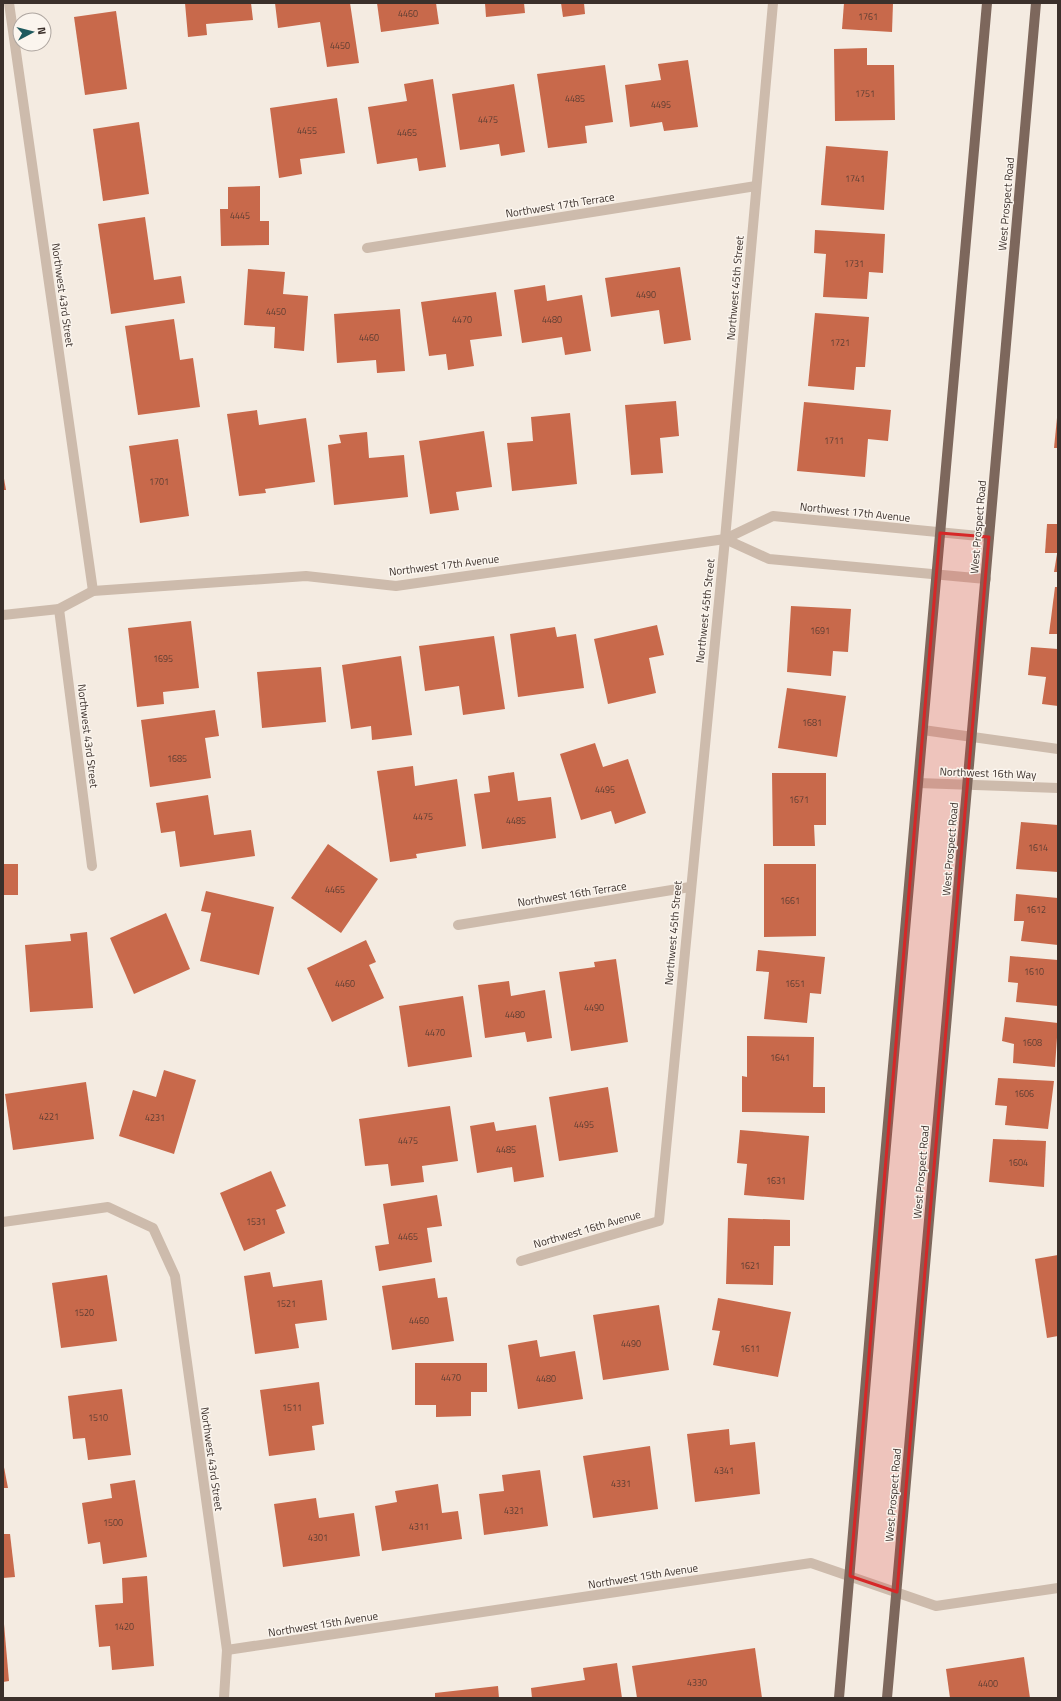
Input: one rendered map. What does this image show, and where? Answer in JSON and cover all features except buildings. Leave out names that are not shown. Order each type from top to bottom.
[{"type":"main road","points":[[839,1698],[987,3]]},
{"type":"main road","name":"West Prospect Road","points":[[888,1698],[1036,3]]},
{"type":"street","name":"Northwest 43rd Street","points":[[9,3],[93,591]]},
{"type":"street","name":"Northwest 45th Street","points":[[659,1221],[690,887],[725,539],[773,3]]},
{"type":"street","name":"Northwest 17th Terrace","points":[[367,248],[756,186]]},
{"type":"street","name":"Northwest 17th Avenue","points":[[3,615],[59,609],[93,591],[306,576],[396,586],[725,539],[773,516],[989,538]]},
{"type":"street","points":[[725,539],[769,559],[986,579]]},
{"type":"street","name":"Northwest 43rd Street","points":[[59,609],[92,866]]},
{"type":"street","points":[[923,730],[1058,749]]},
{"type":"street","name":"Northwest 16th Way","points":[[918,783],[1058,788]]},
{"type":"street","name":"Northwest 16th Terrace","points":[[458,925],[690,887]]},
{"type":"street","name":"Northwest 43rd Street","points":[[3,1222],[108,1207],[153,1228],[175,1276],[226,1650],[224,1698]]},
{"type":"street","name":"Northwest 16th Avenue","points":[[521,1261],[659,1221]]},
{"type":"street","name":"Northwest 15th Avenue","points":[[226,1650],[811,1563],[936,1606],[1058,1588]]},
{"type":"highlighted area","points":[[940,533],[989,537],[897,1592],[850,1576]]}]
